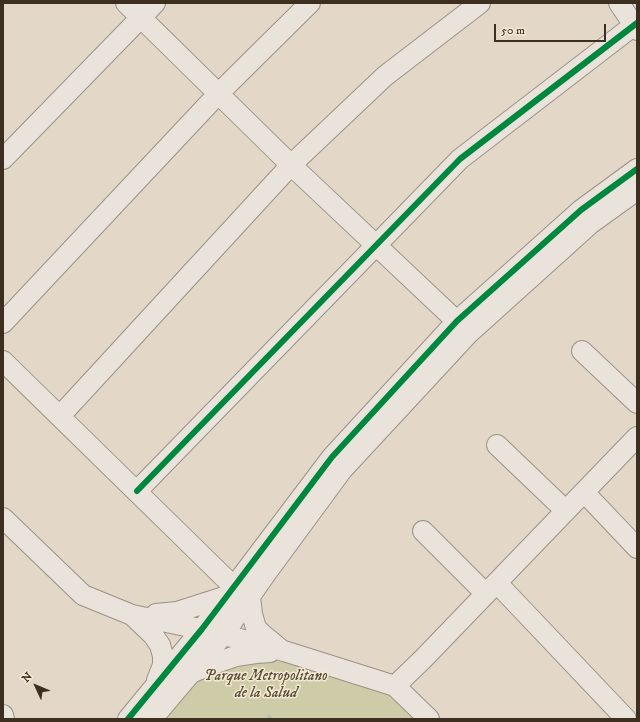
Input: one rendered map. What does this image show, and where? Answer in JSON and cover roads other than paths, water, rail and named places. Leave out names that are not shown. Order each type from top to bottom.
[{"type":"street","points":[[126,3],[291,165],[463,327]]},
{"type":"street","points":[[3,159],[155,3]]},
{"type":"street","points":[[3,323],[218,94],[310,3]]},
{"type":"street","points":[[60,416],[291,165],[385,76],[480,3]]},
{"type":"street","points":[[137,491],[460,158],[636,26],[619,3]]},
{"type":"street","points":[[128,719],[202,629],[260,567],[332,457],[581,210],[637,169]]},
{"type":"street","points":[[463,327],[590,224],[637,190]]},
{"type":"street","points":[[582,351],[637,404]]},
{"type":"street","points":[[3,361],[137,491],[237,593],[252,614],[256,628],[284,651]]},
{"type":"street","points":[[395,686],[423,659],[637,437]]},
{"type":"street","points":[[497,445],[566,511]]},
{"type":"street","points":[[584,492],[637,548]]},
{"type":"street","points":[[3,518],[83,595],[132,615],[202,629],[284,651],[395,686],[429,719]]},
{"type":"street","points":[[423,531],[492,588],[626,719]]},
{"type":"street","points":[[132,615],[177,612],[237,593]]},
{"type":"street","points":[[152,719],[223,635],[237,593]]},
{"type":"street","points":[[132,615],[153,635],[160,645],[163,656],[163,665],[153,689]]},
{"type":"street","points":[[191,673],[236,656],[284,651]]},
{"type":"park label","name":"Parque Metropolitano de la Salud","points":[[266,686]]}]
